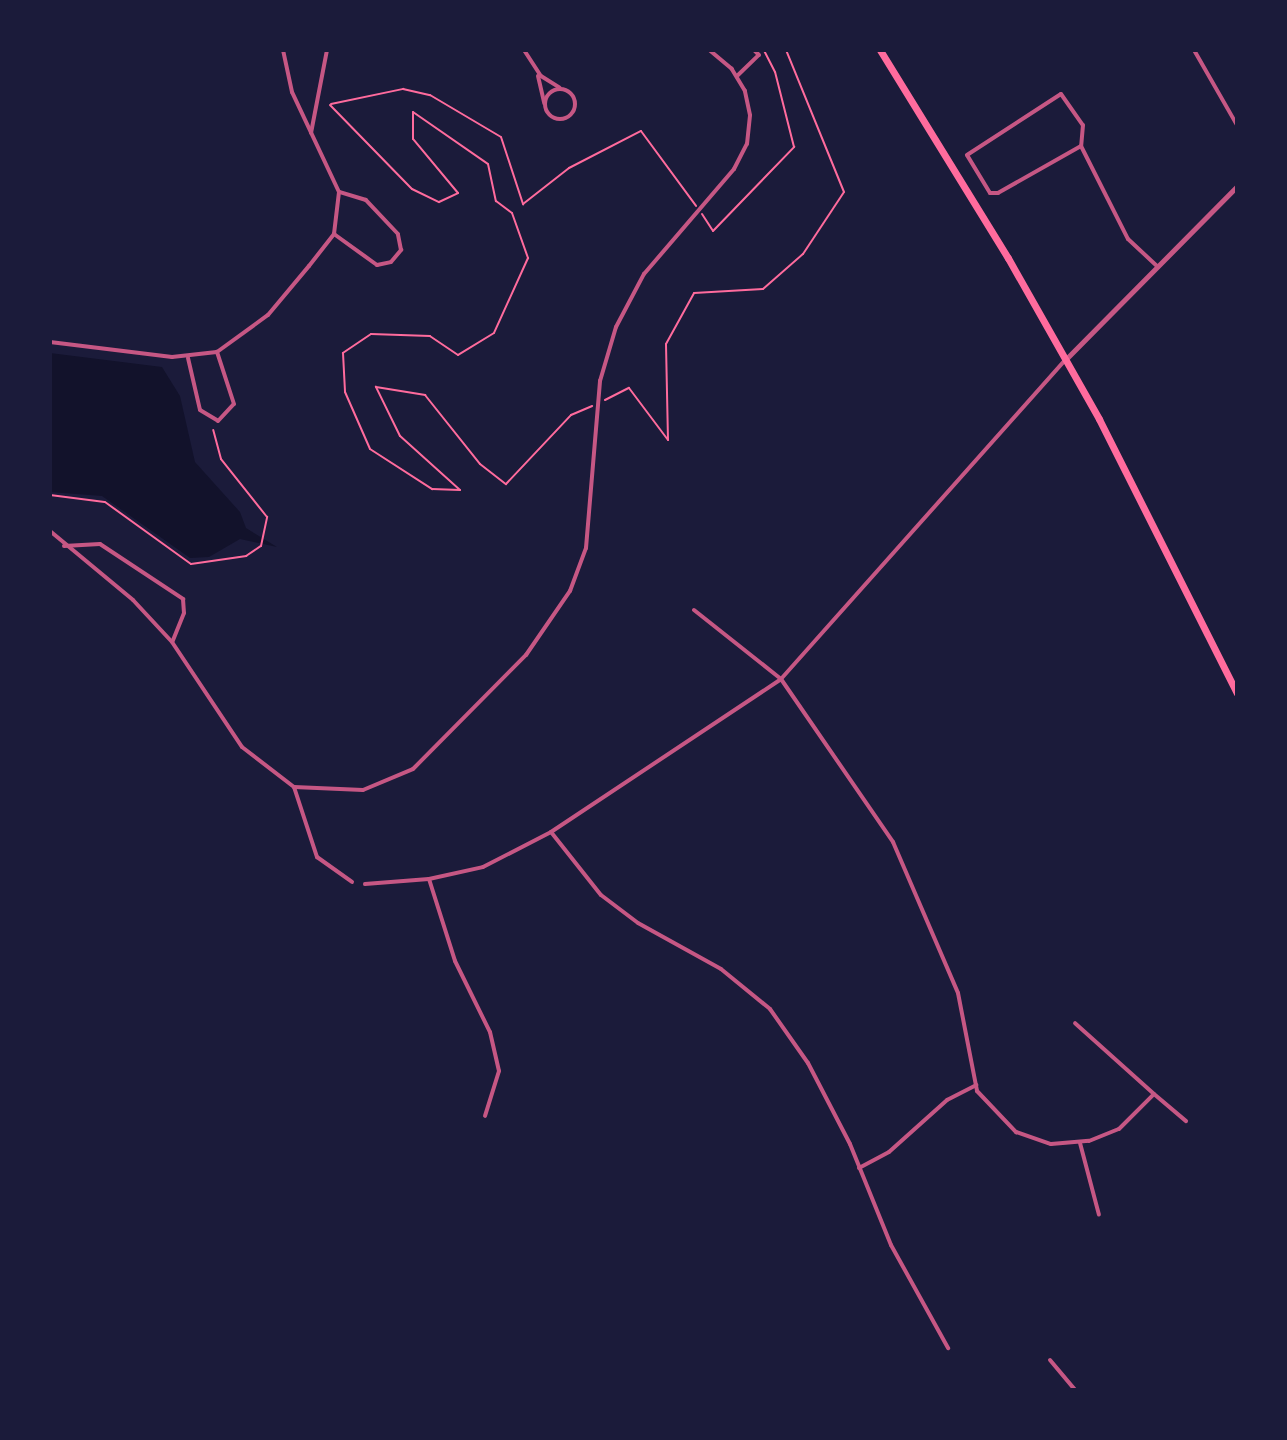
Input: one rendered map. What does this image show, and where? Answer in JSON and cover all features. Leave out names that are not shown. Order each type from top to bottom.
[{"type":"main road","points":[[880,50],[1066,359],[1147,506],[1237,693]]},
{"type":"street","points":[[125,50],[142,50]]},
{"type":"street","points":[[50,342],[188,358],[217,352],[268,315],[334,234],[339,192],[292,92],[283,50]]},
{"type":"street","points":[[311,133],[322,91],[327,50]]},
{"type":"street","points":[[524,50],[536,70],[545,106],[557,119],[571,116],[575,101],[536,70]]},
{"type":"street","points":[[50,531],[64,546],[133,600],[172,642],[242,747],[294,787],[347,792],[402,777],[537,642],[570,591],[586,548],[597,403],[605,358],[627,303],[747,144],[750,115],[737,76],[709,50]]},
{"type":"street","points":[[737,76],[759,55],[754,50]]},
{"type":"street","points":[[1194,50],[1237,125]]},
{"type":"street","points":[[545,106],[550,93],[565,90]]},
{"type":"street","points":[[1081,146],[998,193],[990,193],[967,155],[1061,94],[1083,125],[1081,146],[1128,239],[1158,267]]},
{"type":"street","points":[[365,884],[429,879],[483,867],[551,832],[781,679],[1066,359],[1237,186]]},
{"type":"street","points":[[334,234],[377,265],[391,262],[401,250],[398,234],[366,200],[339,192]]},
{"type":"street","points":[[188,358],[200,410],[218,421],[234,404],[217,352]]},
{"type":"street","points":[[64,546],[100,544],[183,599],[184,613],[172,642]]},
{"type":"street","points":[[694,610],[781,679],[893,842],[958,993],[976,1085],[1016,1132],[1051,1144],[1080,1143],[1119,1129],[1154,1094]]},
{"type":"street","points":[[294,787],[317,857],[352,882]]},
{"type":"street","points":[[551,832],[601,895],[638,923],[721,969],[770,1009],[808,1063],[859,1168],[891,1245],[948,1348]]},
{"type":"street","points":[[429,879],[455,961],[490,1032],[499,1071],[485,1116]]},
{"type":"street","points":[[1075,1023],[1186,1121]]},
{"type":"street","points":[[859,1168],[889,1152],[947,1100],[976,1085]]},
{"type":"street","points":[[1080,1143],[1099,1215]]},
{"type":"street","points":[[1050,1360],[1075,1390]]},
{"type":"path","points":[[764,50],[775,72],[794,147],[713,231],[641,131],[569,168],[523,204],[501,137],[430,95],[403,89],[330,105],[412,189],[439,202],[458,193],[413,139],[413,112],[488,164],[496,201],[512,213],[528,258],[494,333],[458,355],[430,336],[371,334],[343,353],[345,392],[370,449],[432,489],[460,490],[400,436],[376,387],[425,395],[480,464],[506,484],[571,415],[629,388],[668,440],[666,344],[694,293],[763,289],[803,254],[844,192],[786,50]]},
{"type":"path","points":[[50,495],[105,502],[191,564],[236,560],[261,546],[265,537],[264,512],[221,459],[213,430]]},
{"type":"shaded area","points":[[50,353],[162,367],[180,396],[195,462],[240,512],[246,528],[277,547],[240,539],[209,557],[190,558],[102,496],[50,492]]}]
